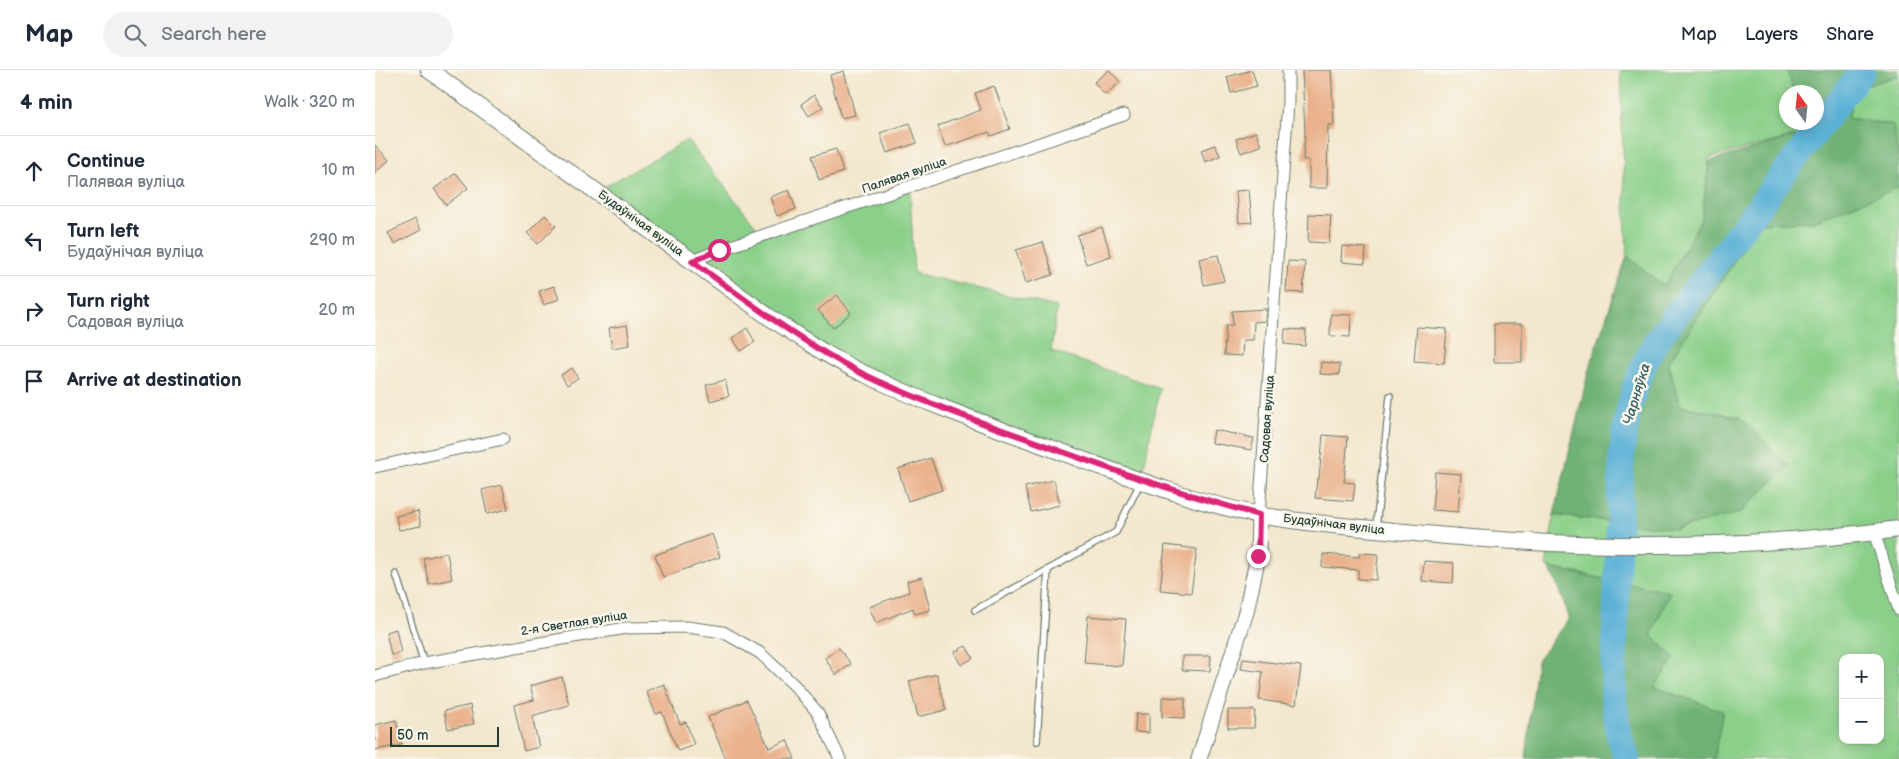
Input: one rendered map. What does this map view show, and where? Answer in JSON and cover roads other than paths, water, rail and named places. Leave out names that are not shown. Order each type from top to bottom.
[{"type":"main road","name":"Будаўнічая вуліца","points":[[429,70],[769,317],[862,373],[969,418],[1141,481],[1259,515],[1481,540],[1550,544],[1698,546],[1874,532],[1899,528]]},
{"type":"street","name":"Садовая вуліца","points":[[1199,759],[1246,612],[1258,556],[1259,515],[1286,132],[1288,70]]},
{"type":"street","name":"Палявая вуліца","points":[[692,261],[719,250],[1124,115]]},
{"type":"street","points":[[375,467],[503,439]]},
{"type":"street","points":[[1874,532],[1899,610]]},
{"type":"street","name":"2-я Светлая вуліца","points":[[375,676],[424,663],[626,628],[687,627],[723,632],[760,653],[795,686],[818,713],[840,759]]},
{"type":"lane","points":[[1376,529],[1390,396]]},
{"type":"lane","points":[[975,610],[1116,532],[1141,481]]},
{"type":"lane","points":[[1037,741],[1048,570]]},
{"type":"lane","points":[[396,574],[424,663]]},
{"type":"waterway","name":"Чарняўка","points":[[1627,759],[1619,735],[1613,695],[1621,469],[1624,434],[1635,387],[1656,341],[1863,70]]}]
